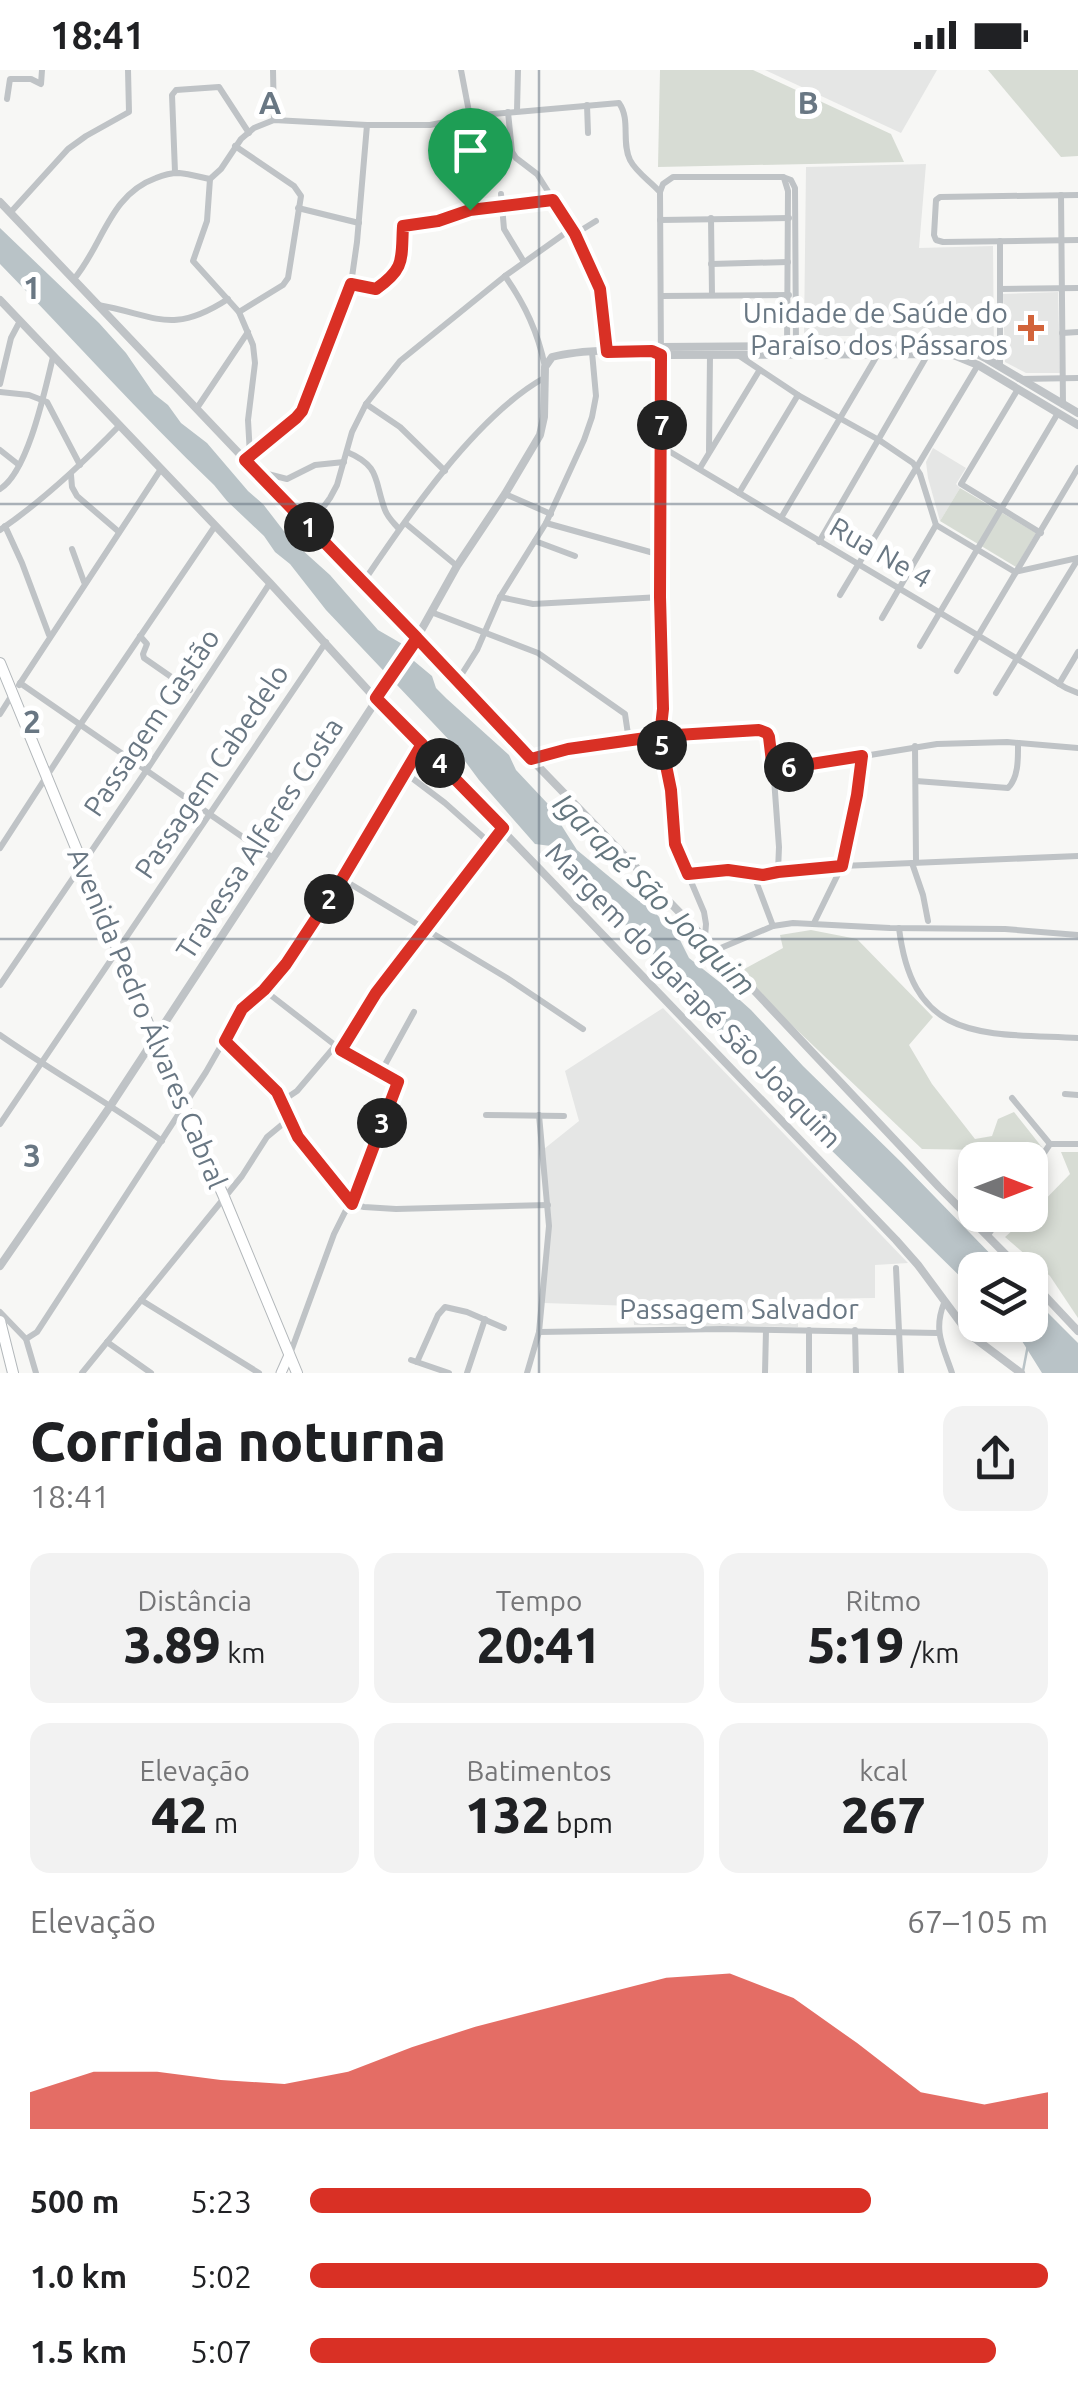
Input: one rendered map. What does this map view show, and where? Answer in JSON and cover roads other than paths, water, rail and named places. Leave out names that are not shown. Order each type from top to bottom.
[{"type":"main road","name":"Avenida Pedro Álvares Cabral","points":[[0,663],[297,1373]]},
{"type":"main road","points":[[0,1321],[11,1368]]},
{"type":"main road","points":[[281,1373],[289,1355]]},
{"type":"street","points":[[7,98],[10,80],[31,79],[41,84],[42,70]]},
{"type":"street","points":[[10,213],[68,150],[127,114],[128,70]]},
{"type":"street","points":[[273,70],[274,120]]},
{"type":"street","points":[[461,70],[470,117]]},
{"type":"street","points":[[518,70],[512,152],[537,174],[573,231],[600,289],[607,352]]},
{"type":"street","points":[[174,172],[172,96],[176,90],[218,86],[249,133]]},
{"type":"street","points":[[74,279],[120,202],[140,186],[174,172],[210,178],[221,170],[235,146],[249,133],[274,120],[430,126],[470,117],[614,102],[622,106],[631,162],[660,192]]},
{"type":"street","points":[[587,105],[588,134]]},
{"type":"street","points":[[248,458],[302,411],[351,284],[367,126]]},
{"type":"street","points":[[235,146],[301,196],[288,278],[238,312]]},
{"type":"street","points":[[704,939],[706,919],[675,844],[671,790],[660,736],[660,192],[668,179],[783,177],[788,185],[792,218],[792,349]]},
{"type":"street","points":[[210,178],[208,220],[192,262],[228,298],[248,331],[255,363],[248,458]]},
{"type":"street","points":[[502,194],[504,229],[524,262]]},
{"type":"street","points":[[920,646],[1061,409],[1061,194]]},
{"type":"street","points":[[1078,194],[940,197],[936,200],[934,230],[934,238],[943,242],[1078,240]]},
{"type":"street","points":[[351,284],[376,289],[394,272],[403,259],[403,226],[438,221],[474,209],[553,200]]},
{"type":"street","name":"Margem do Igarapé São Joaquim","points":[[0,202],[1004,1252]]},
{"type":"street","points":[[298,208],[359,223]]},
{"type":"street","points":[[711,218],[712,295]]},
{"type":"street","points":[[660,220],[792,218]]},
{"type":"street","points":[[309,527],[330,498],[352,432],[366,404],[400,362],[524,262],[596,221]]},
{"type":"street","points":[[1000,241],[1000,367]]},
{"type":"street","points":[[711,264],[791,260]]},
{"type":"street","points":[[505,276],[530,317],[544,367]]},
{"type":"street","points":[[1000,289],[1078,288]]},
{"type":"street","points":[[661,296],[792,295]]},
{"type":"street","points":[[98,305],[149,319],[183,320],[228,298]]},
{"type":"street","name":"Margem do Igarapé São Joaquim","points":[[0,300],[896,1240],[969,1334],[1017,1372]]},
{"type":"street","points":[[0,384],[10,338],[20,321]]},
{"type":"street","points":[[196,408],[248,331]]},
{"type":"street","points":[[1062,333],[1078,332]]},
{"type":"street","points":[[544,367],[552,357],[592,352],[960,345],[1018,390],[1078,413]]},
{"type":"street","points":[[658,351],[737,354],[792,349],[958,355],[1000,367],[1078,425]]},
{"type":"street","points":[[458,680],[485,634],[500,597],[546,523],[592,417],[596,382],[592,352]]},
{"type":"street","points":[[818,542],[928,353]]},
{"type":"street","points":[[709,452],[710,354]]},
{"type":"street","points":[[737,354],[798,395],[879,440],[917,468],[936,525],[1015,572],[1078,559]]},
{"type":"street","points":[[780,518],[878,354]]},
{"type":"street","points":[[0,490],[10,482],[19,465],[53,358]]},
{"type":"street","points":[[840,595],[984,365]]},
{"type":"street","name":"Travessa Alferes Costa","points":[[0,1266],[274,858],[505,494],[543,426],[544,367]]},
{"type":"street","points":[[700,468],[759,370]]},
{"type":"street","points":[[364,582],[445,471],[494,416],[544,378]]},
{"type":"street","points":[[1019,379],[1078,378]]},
{"type":"street","points":[[1018,390],[962,482],[1040,533]]},
{"type":"street","points":[[0,392],[43,399],[80,465]]},
{"type":"street","points":[[739,494],[798,395]]},
{"type":"street","points":[[366,404],[411,437],[445,471]]},
{"type":"street","points":[[50,636],[22,562],[2,528],[71,474],[120,425]]},
{"type":"street","name":"Rua Ne 4","points":[[662,447],[1078,693]]},
{"type":"street","points":[[0,450],[19,465]]},
{"type":"street","points":[[347,452],[372,470],[386,513],[457,566]]},
{"type":"street","points":[[256,471],[287,479],[315,465],[344,462]]},
{"type":"street","points":[[957,671],[1078,468]]},
{"type":"street","points":[[0,714],[161,469]]},
{"type":"street","points":[[71,474],[77,496],[118,532]]},
{"type":"street","points":[[505,494],[550,514]]},
{"type":"street","points":[[546,523],[660,555]]},
{"type":"street","points":[[882,618],[936,525]]},
{"type":"street","points":[[0,848],[216,526]]},
{"type":"street","points":[[535,540],[575,556]]},
{"type":"street","points":[[72,549],[85,583]]},
{"type":"street","points":[[996,693],[1078,559]]},
{"type":"street","name":"Passagem Gastão","points":[[0,985],[270,583]]},
{"type":"street","points":[[500,597],[532,604],[660,597]]},
{"type":"street","points":[[431,612],[538,653],[622,712],[628,720],[630,741]]},
{"type":"street","points":[[140,636],[147,644],[144,658],[190,690]]},
{"type":"street","name":"Passagem Cabedelo","points":[[0,1124],[326,642]]},
{"type":"street","points":[[1060,684],[1078,652]]},
{"type":"street","points":[[20,683],[274,858]]},
{"type":"street","points":[[531,759],[568,749],[660,736],[759,730],[767,733],[773,770],[778,872]]},
{"type":"street","points":[[773,770],[915,746],[1018,743],[1078,748]]},
{"type":"street","points":[[916,781],[1008,788],[1014,782],[1018,743]]},
{"type":"street","points":[[26,1339],[37,1332],[162,1141],[242,1009],[286,964],[422,744]]},
{"type":"street","points":[[915,746],[914,862],[928,921]]},
{"type":"street","points":[[814,923],[842,866],[862,756]]},
{"type":"street","points":[[404,772],[491,844]]},
{"type":"street","points":[[281,1102],[339,1047],[503,828]]},
{"type":"street","points":[[688,874],[728,870],[754,875],[842,866],[1078,856]]},
{"type":"street","points":[[754,875],[773,926]]},
{"type":"street","points":[[342,879],[583,1029]]},
{"type":"street","points":[[716,950],[773,926],[792,923],[1005,928],[1078,934]]},
{"type":"street","points":[[899,928],[902,956],[912,983],[922,999],[942,1017],[978,1030],[1078,1038]]},
{"type":"street","points":[[264,990],[339,1047],[398,1082],[352,1204],[334,1234],[289,1355]]},
{"type":"street","points":[[381,1072],[414,1012]]},
{"type":"street","points":[[0,1035],[162,1141]]},
{"type":"street","points":[[225,1041],[277,1092],[298,1137],[352,1204],[411,1209],[548,1204]]},
{"type":"street","points":[[1065,1094],[1078,1094]]},
{"type":"street","points":[[1012,1098],[1050,1144]]},
{"type":"street","points":[[486,1115],[564,1116]]},
{"type":"street","points":[[527,1373],[539,1332],[549,1226],[539,1115]]},
{"type":"street","points":[[82,1373],[267,1138],[290,1118]]},
{"type":"street","points":[[1050,1144],[1078,1144]]},
{"type":"street","points":[[896,1268],[901,1373]]},
{"type":"street","points":[[1048,1299],[1078,1331]]},
{"type":"street","points":[[140,1300],[259,1373]]},
{"type":"street","points":[[944,1303],[938,1333],[952,1373]]},
{"type":"street","points":[[449,1373],[414,1361],[440,1312],[447,1307],[457,1309],[504,1328]]},
{"type":"street","points":[[0,1312],[26,1339],[36,1373]]},
{"type":"street","points":[[467,1373],[485,1319]]},
{"type":"street","points":[[765,1373],[766,1330]]},
{"type":"street","points":[[809,1330],[809,1373]]},
{"type":"street","points":[[855,1330],[856,1373]]},
{"type":"street","name":"Passagem Salvador","points":[[539,1332],[938,1333]]},
{"type":"street","points":[[107,1342],[151,1373]]},
{"type":"street","points":[[2,1373],[11,1368]]},
{"type":"waterway","points":[[1023,1371],[1028,1345]]},
{"type":"place","name":"Unidade de Saúde do Paraíso dos Pássaros","points":[[1031,328]]},
{"type":"water label","name":"Igarapé São Joaquim","points":[[655,894]]}]
